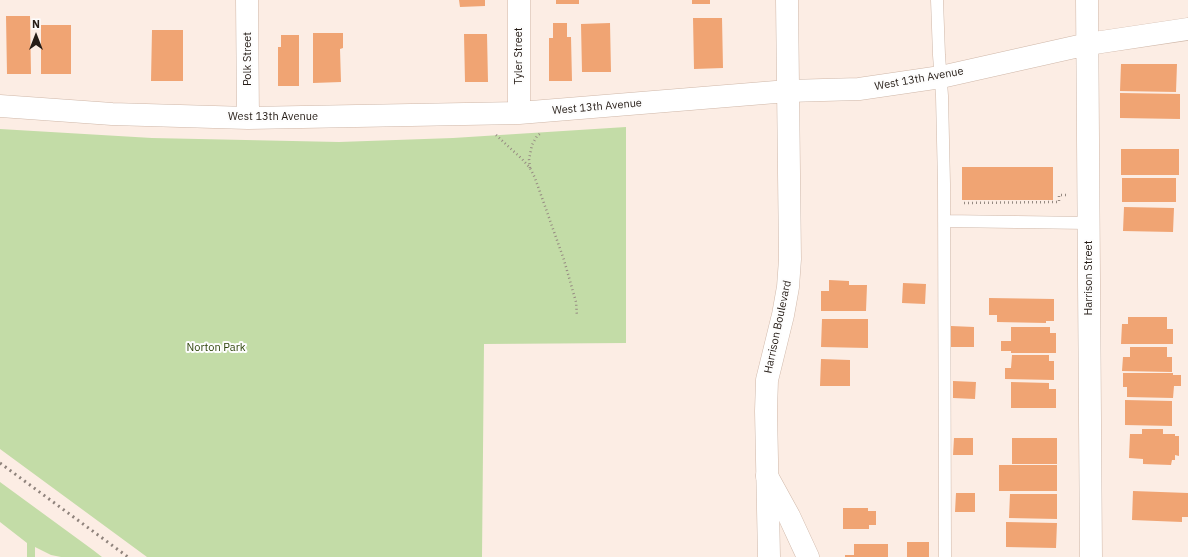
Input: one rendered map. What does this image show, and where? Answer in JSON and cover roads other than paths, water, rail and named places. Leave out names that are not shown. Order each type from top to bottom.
[{"type":"street","name":"Polk Street","points":[[247,0],[248,118]]},
{"type":"street","name":"Tyler Street","points":[[519,0],[519,113]]},
{"type":"street","name":"Harrison Boulevard","points":[[769,557],[766,411],[767,380],[783,315],[790,266],[787,0]]},
{"type":"street","name":"Harrison Street","points":[[1087,0],[1091,557]]},
{"type":"street","name":"West 13th Avenue","points":[[0,106],[112,114],[248,118],[519,113],[788,91],[859,89],[941,77],[1088,44],[1188,30]]},
{"type":"street","points":[[767,476],[789,516],[808,557]]},
{"type":"lane","points":[[937,0],[942,96],[944,221],[945,557]]},
{"type":"lane","points":[[944,221],[1088,223]]},
{"type":"railway","points":[[0,463],[128,557]]},
{"type":"park label","name":"Norton Park","points":[[216,348]]}]
